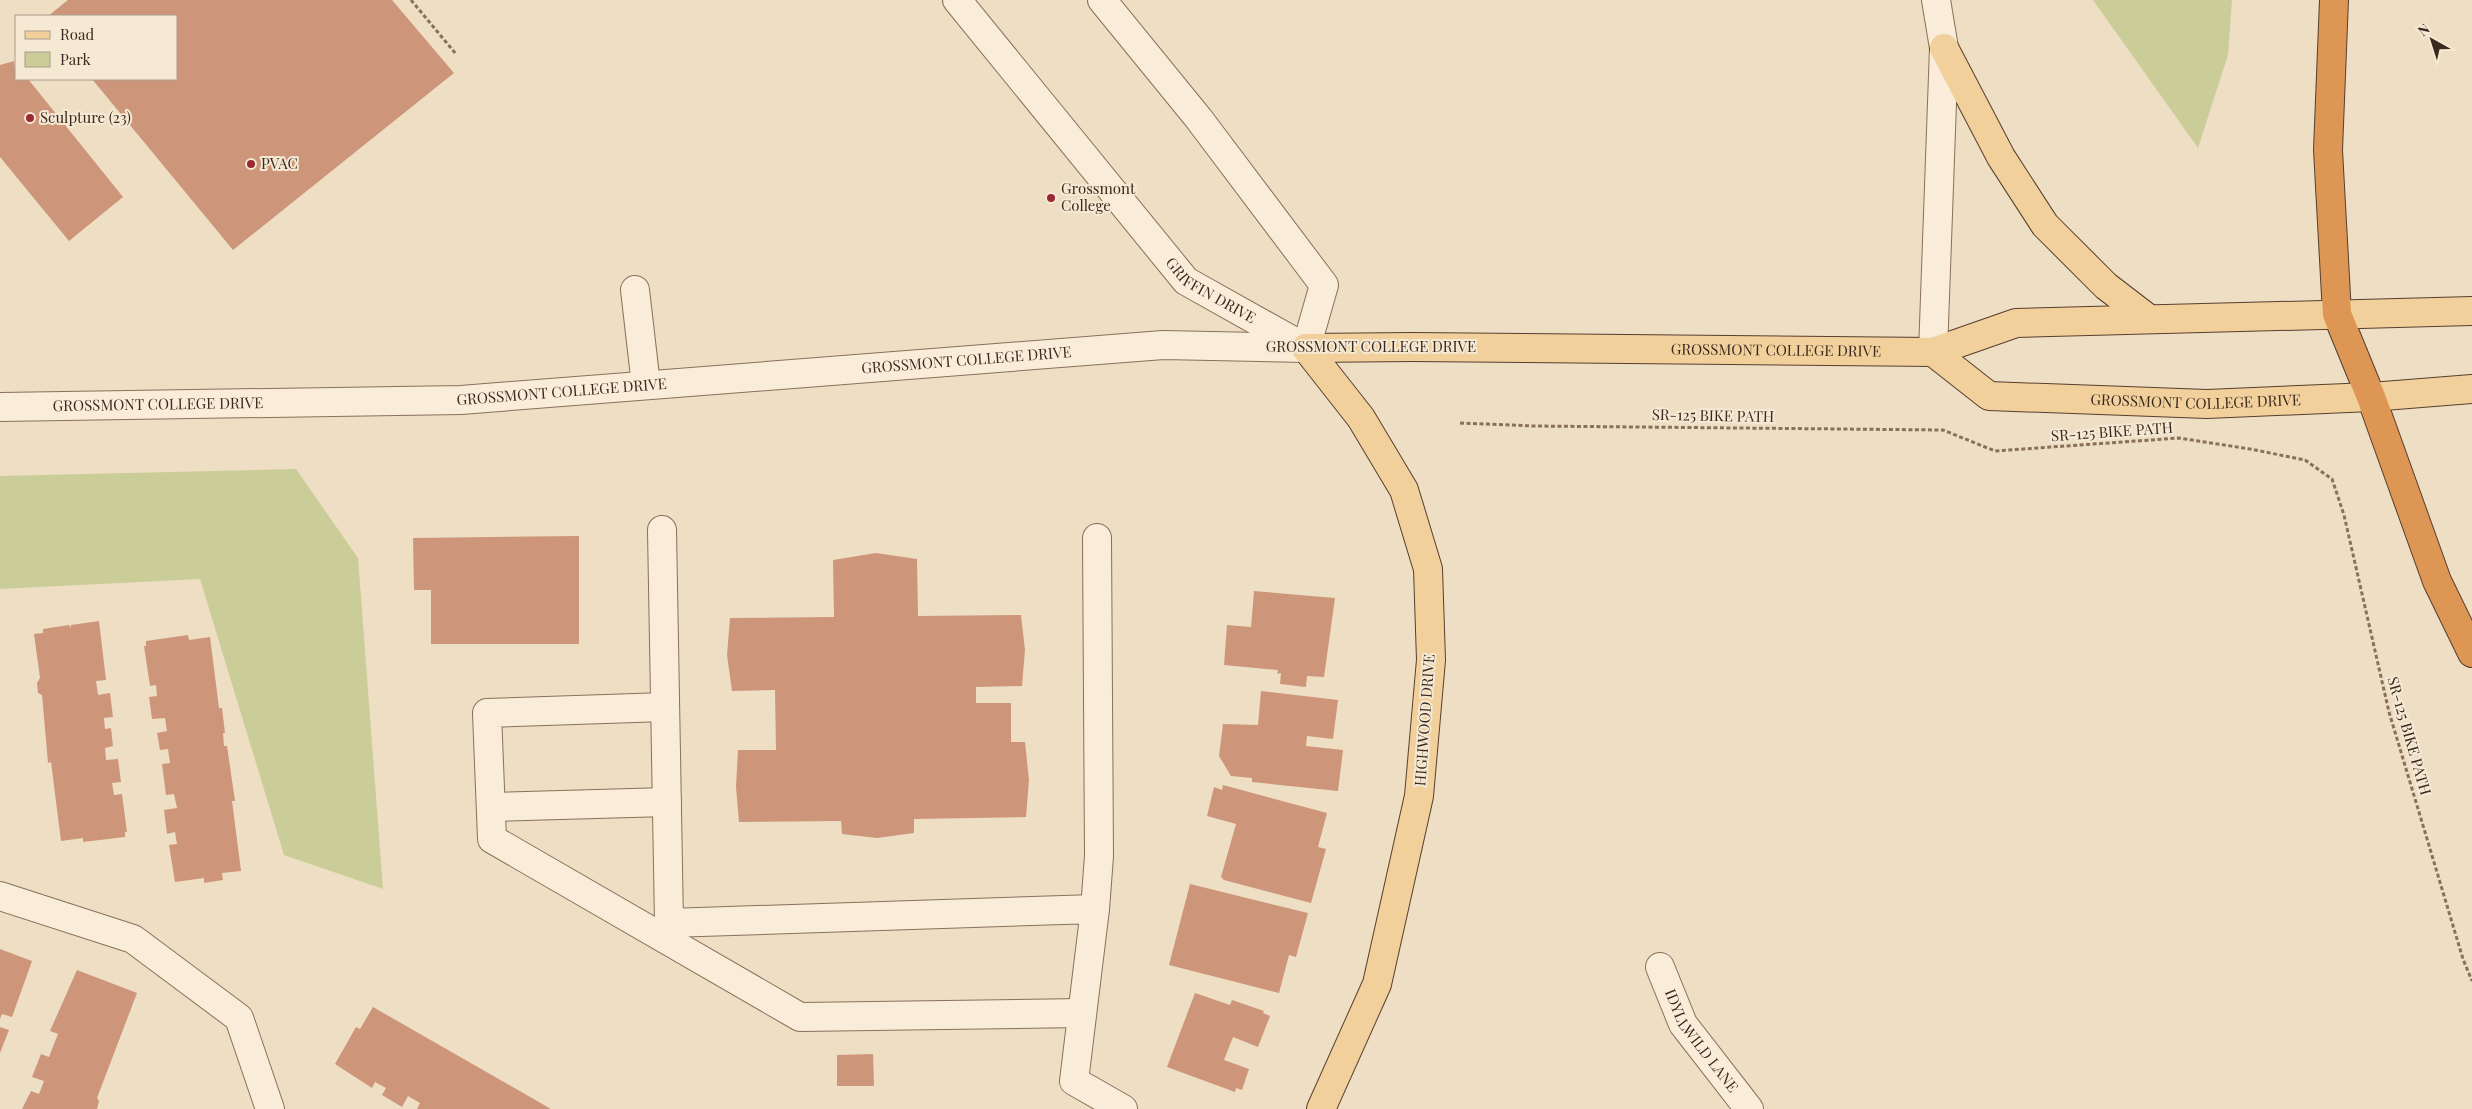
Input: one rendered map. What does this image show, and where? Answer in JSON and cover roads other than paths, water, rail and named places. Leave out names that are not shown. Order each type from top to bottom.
[{"type":"highway","points":[[2334,0],[2328,150],[2337,314],[2371,397],[2437,581],[2472,652]]},
{"type":"main road","points":[[1944,48],[2001,157],[2045,225],[2106,286],[2149,319]]},
{"type":"main road","name":"GROSSMONT COLLEGE DRIVE","points":[[1306,348],[1422,347],[1933,352],[2016,323],[2472,311]]},
{"type":"main road","name":"HIGHWOOD DRIVE","points":[[1306,348],[1361,418],[1404,490],[1428,569],[1431,660],[1419,796],[1378,984],[1320,1109]]},
{"type":"main road","name":"GROSSMONT COLLEGE DRIVE","points":[[1933,352],[1990,396],[2207,404],[2371,397],[2472,389]]},
{"type":"street","name":"GRIFFIN DRIVE","points":[[957,0],[1186,281],[1306,348]]},
{"type":"street","points":[[1102,0],[1199,119],[1324,285],[1306,348]]},
{"type":"street","points":[[1933,352],[1944,48],[1936,0]]},
{"type":"street","points":[[635,290],[646,385]]},
{"type":"street","name":"GROSSMONT COLLEGE DRIVE","points":[[0,407],[461,400],[1164,344],[1306,348]]},
{"type":"street","points":[[662,530],[667,802],[665,930]]},
{"type":"street","points":[[1097,538],[1099,856],[1095,909],[1074,1081],[1123,1109]]},
{"type":"street","points":[[665,707],[487,713],[492,839],[665,930],[800,1017],[1082,1013]]},
{"type":"street","points":[[491,807],[667,802]]},
{"type":"street","points":[[0,896],[134,939],[239,1018],[270,1109]]},
{"type":"street","points":[[665,930],[1095,909]]},
{"type":"street","name":"IDYLLWILD LANE","points":[[1660,967],[1683,1024],[1749,1109]]},
{"type":"place","name":"Sculpture (23)","points":[[30,118]]},
{"type":"place","name":"PVAC","points":[[251,164]]},
{"type":"place","name":"Grossmont College","points":[[1051,198]]}]
